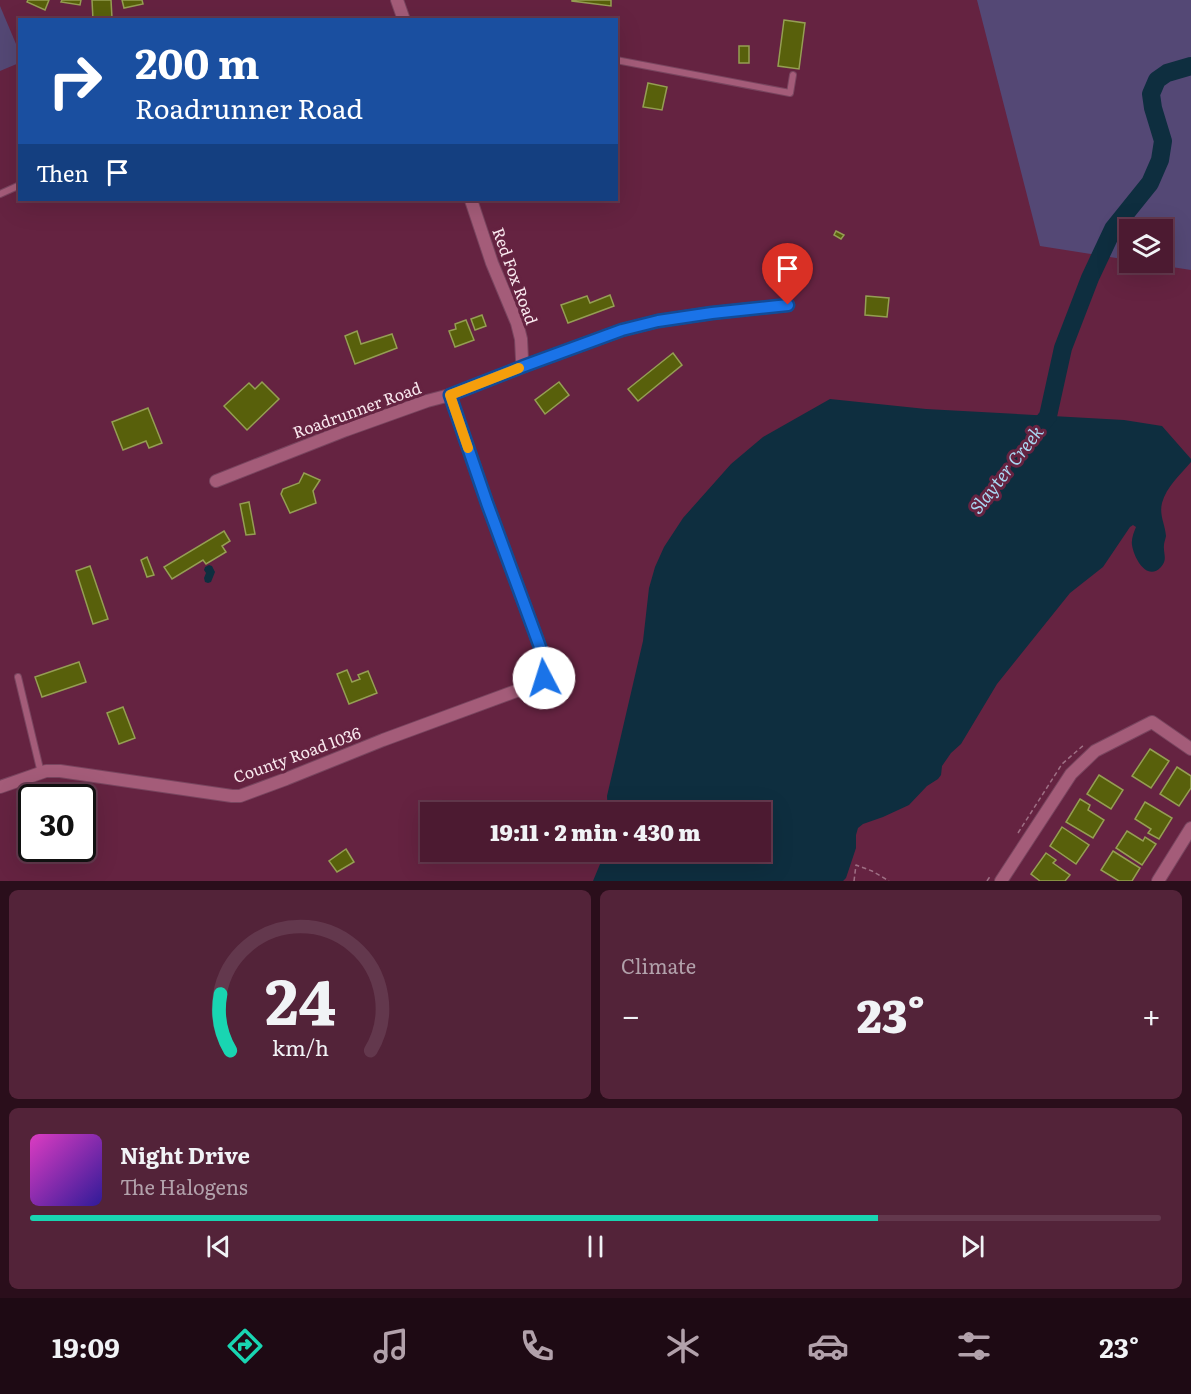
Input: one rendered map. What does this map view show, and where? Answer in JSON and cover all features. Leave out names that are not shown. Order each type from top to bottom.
[{"type":"street","points":[[397,0],[403,18]]},
{"type":"street","name":"Red Fox Road","points":[[471,201],[492,263],[517,323],[524,366]]},
{"type":"street","name":"Roadrunner Road","points":[[216,481],[346,430],[450,395],[622,330],[658,321],[788,305]]},
{"type":"street","name":"County Road 1036","points":[[0,787],[41,773],[60,771],[240,796],[527,687],[544,678],[546,675],[545,661],[450,395]]},
{"type":"street","points":[[1001,881],[1071,774],[1095,751],[1152,722],[1191,749]]},
{"type":"street","points":[[1158,881],[1191,828]]},
{"type":"lane","points":[[618,60],[790,93],[793,75]]},
{"type":"lane","points":[[0,195],[18,186]]},
{"type":"lane","points":[[18,677],[41,773]]},
{"type":"path","points":[[854,881],[856,865],[889,881]]},
{"type":"shaded area","points":[[977,0],[1191,0],[1191,270],[1173,267],[1173,219],[1119,219],[1119,258],[1040,246]]},
{"type":"shaded area","points":[[0,6],[18,49],[18,63],[0,71]]},
{"type":"water","points":[[830,399],[926,409],[1124,420],[1162,426],[1191,459],[1191,462],[1170,486],[1162,503],[1166,536],[1165,559],[1161,567],[1151,572],[1138,562],[1132,545],[1136,527],[1133,525],[1130,527],[1103,567],[1070,593],[997,684],[961,744],[942,766],[938,779],[927,786],[909,805],[858,828],[856,848],[843,881],[593,881],[601,862],[771,862],[771,802],[607,802],[607,796],[643,641],[649,588],[655,567],[664,547],[683,518],[731,464],[763,437]]},
{"type":"water","points":[[209,565],[215,572],[211,582],[208,583],[205,582],[204,570]]},
{"type":"building","points":[[28,0],[49,0],[45,10],[27,2]]},
{"type":"building","points":[[62,0],[81,0],[80,5],[61,2]]},
{"type":"building","points":[[92,0],[111,0],[112,18],[93,18]]},
{"type":"building","points":[[122,0],[142,0],[143,4],[124,8]]},
{"type":"building","points":[[611,0],[611,6],[572,1]]},
{"type":"building","points":[[784,20],[805,23],[799,69],[778,66]]},
{"type":"building","points":[[739,46],[749,46],[749,63],[739,63]]},
{"type":"building","points":[[648,83],[667,87],[662,110],[643,107]]},
{"type":"building","points":[[836,231],[844,235],[841,239],[834,235]]},
{"type":"building","points":[[610,295],[614,306],[568,323],[561,305],[587,296],[590,303]]},
{"type":"building","points":[[866,296],[889,298],[887,317],[865,315]]},
{"type":"building","points":[[482,315],[486,326],[475,330],[471,319]]},
{"type":"building","points":[[466,320],[474,340],[455,347],[449,331],[456,329],[455,324]]},
{"type":"building","points":[[357,331],[361,344],[392,334],[397,348],[355,364],[345,336]]},
{"type":"building","points":[[673,353],[682,365],[638,401],[628,389]]},
{"type":"building","points":[[262,382],[279,399],[247,430],[224,406],[249,383],[255,389]]},
{"type":"building","points":[[559,382],[569,395],[545,414],[535,400]]},
{"type":"building","points":[[148,408],[162,443],[149,448],[146,441],[123,450],[112,422]]},
{"type":"building","points":[[304,473],[320,480],[313,491],[316,503],[290,513],[281,494],[283,489],[299,483]]},
{"type":"building","points":[[249,502],[255,534],[246,535],[240,504]]},
{"type":"building","points":[[224,531],[230,541],[222,546],[226,552],[206,564],[203,560],[172,579],[164,567]]},
{"type":"building","points":[[147,557],[154,575],[147,577],[141,560]]},
{"type":"building","points":[[90,566],[108,619],[93,624],[76,571]]},
{"type":"building","points":[[79,662],[86,682],[42,697],[35,677]]},
{"type":"building","points":[[347,670],[352,682],[360,679],[358,675],[368,671],[377,693],[349,704],[337,674]]},
{"type":"building","points":[[123,707],[135,738],[119,744],[107,713]]},
{"type":"building","points":[[1150,749],[1169,761],[1151,788],[1132,776]]},
{"type":"building","points":[[1177,767],[1191,776],[1191,788],[1179,806],[1160,794]]},
{"type":"building","points":[[1099,775],[1123,790],[1111,809],[1087,794]]},
{"type":"building","points":[[1080,799],[1090,805],[1088,810],[1104,820],[1093,838],[1066,822]]},
{"type":"building","points":[[1145,802],[1172,818],[1159,839],[1148,833],[1151,829],[1135,819]]},
{"type":"building","points":[[1062,827],[1089,845],[1076,864],[1050,846]]},
{"type":"building","points":[[1127,831],[1143,841],[1145,837],[1156,844],[1142,865],[1116,848]]},
{"type":"building","points":[[346,849],[354,862],[337,872],[329,861]]},
{"type":"building","points":[[1113,851],[1140,868],[1132,881],[1119,881],[1101,870]]},
{"type":"building","points":[[1046,853],[1056,860],[1053,863],[1070,875],[1065,881],[1040,881],[1031,874]]},
{"type":"waterway","name":"Slayter Creek","points":[[1033,435],[1048,416],[1063,348],[1090,278],[1113,229],[1150,183],[1160,160],[1163,141],[1151,94],[1157,80],[1167,73],[1191,66]]},
{"type":"slow traffic","points":[[468,448],[450,395],[519,368]]},
{"type":"route","points":[[544,678],[546,675],[545,661],[450,395],[622,330],[658,321],[788,305]]}]
